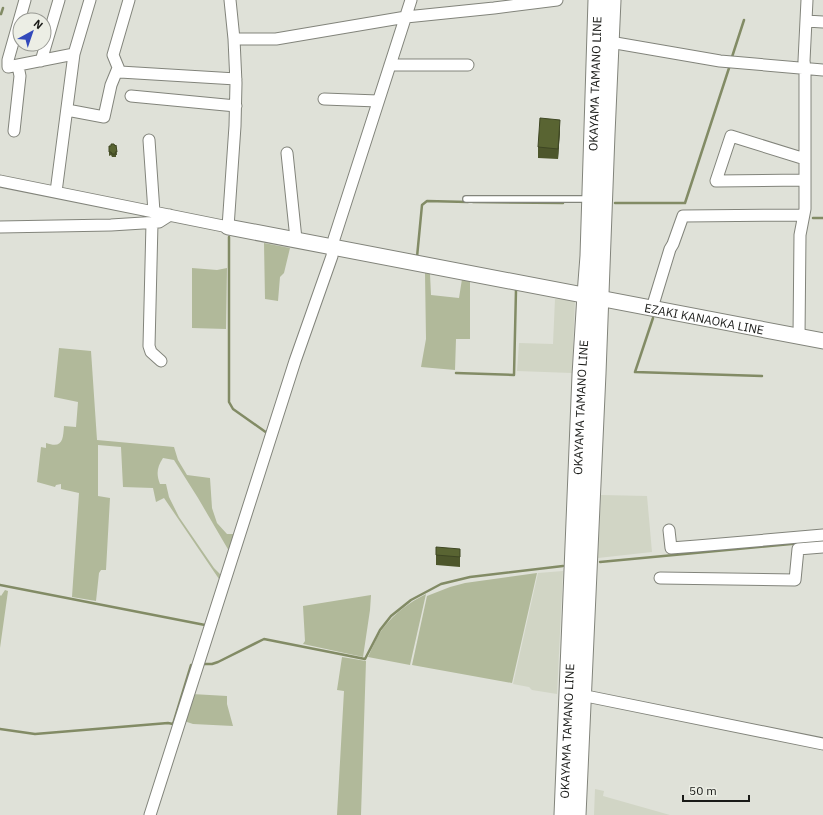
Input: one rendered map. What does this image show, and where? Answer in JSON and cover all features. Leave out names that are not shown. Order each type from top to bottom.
[{"type":"main road","name":"OKAYAMA TAMANO LINE","points":[[563,815],[575,695],[593,296],[610,42],[601,1]]},
{"type":"main road","name":"OKAYAMA TAMANO LINE","points":[[593,296],[589,256],[601,1]]},
{"type":"main road","name":"OKAYAMA TAMANO LINE","points":[[575,695],[577,815]]},
{"type":"street","points":[[26,0],[8,60],[8,67],[74,54]]},
{"type":"street","points":[[41,61],[59,0]]},
{"type":"street","points":[[56,192],[74,54],[90,0]]},
{"type":"street","points":[[129,0],[112,55],[120,72],[236,80]]},
{"type":"street","points":[[0,227],[74,226],[170,215],[228,227],[236,106],[234,39],[230,0]]},
{"type":"street","points":[[150,815],[295,361],[332,256],[334,239],[411,0]]},
{"type":"street","points":[[234,39],[276,40],[406,18],[557,0]]},
{"type":"street","points":[[799,336],[800,235],[804,215],[804,61],[807,0]]},
{"type":"street","points":[[806,21],[823,22]]},
{"type":"street","points":[[610,42],[720,61],[823,70]]},
{"type":"street","points":[[390,65],[468,65]]},
{"type":"street","points":[[14,131],[20,76],[18,66]]},
{"type":"street","points":[[67,110],[104,117],[111,85],[118,68]]},
{"type":"street","points":[[131,96],[236,106]]},
{"type":"street","points":[[324,99],[378,101]]},
{"type":"street","points":[[804,159],[731,136],[716,181],[804,180]]},
{"type":"street","points":[[149,140],[153,217],[149,346],[151,352],[161,361]]},
{"type":"street","points":[[287,153],[296,239]]},
{"type":"street","points":[[0,181],[103,202],[153,217]]},
{"type":"street","points":[[652,308],[670,249],[683,216],[804,215]]},
{"type":"street","name":"EZAKI KANAOKA LINE","points":[[228,227],[823,341]]},
{"type":"street","points":[[669,530],[671,548],[823,535]]},
{"type":"street","points":[[660,578],[795,580],[798,549],[823,547]]},
{"type":"street","points":[[575,695],[823,744]]},
{"type":"lane","points":[[466,199],[591,199]]},
{"type":"shaded area","points":[[555,299],[575,300],[572,373],[517,371],[519,343],[553,344]]},
{"type":"shaded area","points":[[601,495],[647,496],[652,552],[598,558]]},
{"type":"shaded area","points":[[563,571],[557,694],[532,690],[529,687],[513,684],[538,573]]},
{"type":"shaded area","points":[[595,789],[604,791],[603,796],[670,815],[594,815]]},
{"type":"green space","points":[[264,243],[290,248],[284,273],[280,277],[278,301],[265,299]]},
{"type":"green space","points":[[192,268],[217,270],[227,268],[226,329],[192,328]]},
{"type":"green space","points":[[425,273],[430,274],[431,295],[459,298],[462,279],[470,281],[470,339],[456,339],[455,370],[421,367],[426,339]]},
{"type":"green space","points":[[59,348],[91,351],[97,440],[174,447],[178,460],[187,475],[210,478],[212,508],[217,523],[227,534],[234,534],[229,551],[174,460],[163,458],[159,464],[158,477],[160,484],[166,484],[169,497],[179,517],[214,568],[221,575],[219,579],[164,498],[156,502],[153,488],[123,487],[121,447],[98,445],[98,496],[110,498],[106,570],[101,570],[99,573],[96,601],[72,597],[79,493],[61,489],[61,484],[56,485],[55,487],[37,482],[41,447],[46,448],[46,443],[52,445],[59,444],[62,439],[64,426],[76,427],[78,402],[54,397]]},
{"type":"green space","points":[[537,573],[512,683],[412,665],[427,596],[465,583]]},
{"type":"green space","points":[[5,590],[8,591],[0,648],[0,595],[1,596]]},
{"type":"green space","points":[[426,594],[410,665],[368,657],[379,634],[388,622],[403,608]]},
{"type":"green space","points":[[371,595],[363,657],[303,644],[305,641],[303,606]]},
{"type":"green space","points":[[342,657],[366,661],[361,815],[337,815],[344,691],[337,690]]},
{"type":"green space","points":[[192,694],[227,696],[227,704],[233,726],[193,724],[184,721]]},
{"type":"building","points":[[540,118],[560,120],[558,149],[538,147]]},
{"type":"building","points":[[111,144],[116,145],[116,154],[109,152],[109,146],[111,146]]},
{"type":"building","points":[[436,547],[460,549],[460,557],[436,555]]},
{"type":"waterway","points":[[0,14],[3,8]]},
{"type":"waterway","points":[[732,57],[744,20]]},
{"type":"waterway","points":[[615,203],[685,203],[730,65]]},
{"type":"waterway","points":[[417,257],[422,205],[427,201],[468,202]]},
{"type":"waterway","points":[[473,202],[563,203]]},
{"type":"waterway","points":[[813,218],[823,218]]},
{"type":"waterway","points":[[229,237],[229,402],[233,409],[267,433]]},
{"type":"waterway","points":[[456,373],[514,375],[516,290]]},
{"type":"waterway","points":[[653,318],[635,372],[762,376]]},
{"type":"waterway","points":[[600,562],[823,541]]},
{"type":"waterway","points":[[202,664],[212,664],[218,662],[264,639],[365,659],[380,630],[391,616],[411,600],[441,584],[470,577],[563,566]]},
{"type":"waterway","points":[[0,585],[205,625]]},
{"type":"waterway","points":[[0,729],[35,734],[168,723],[173,724],[191,665],[195,665]]}]
